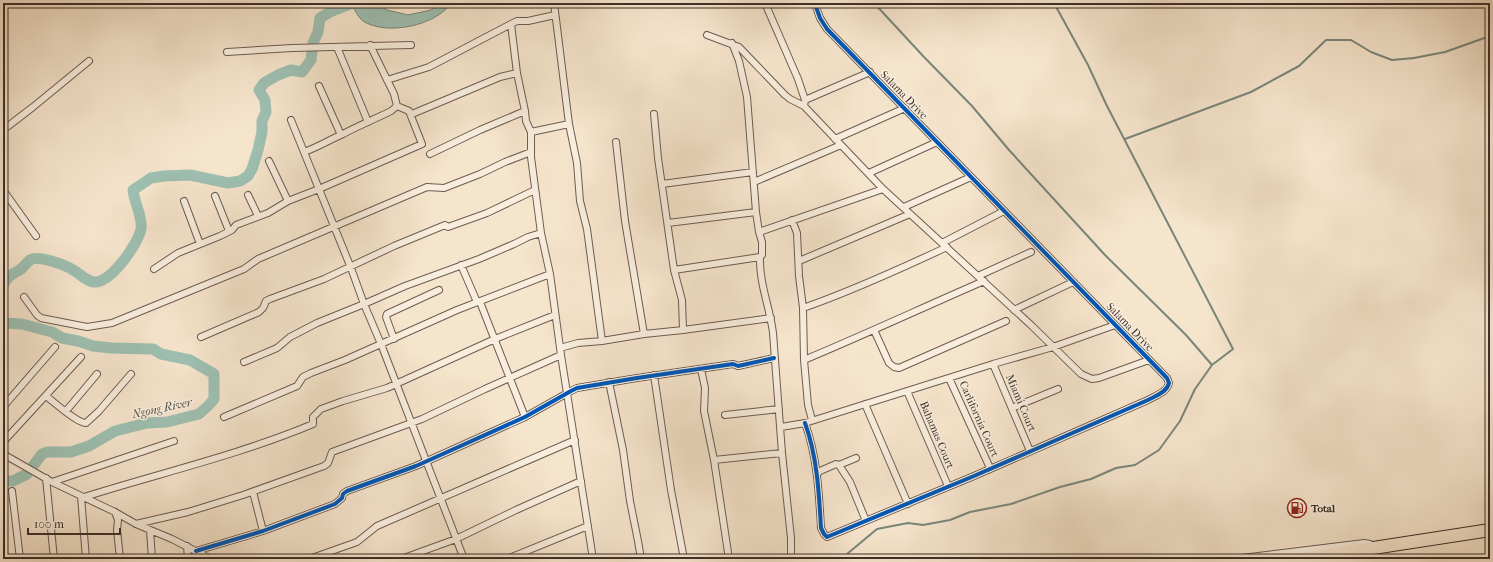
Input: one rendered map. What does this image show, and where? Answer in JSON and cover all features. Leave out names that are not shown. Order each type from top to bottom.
[{"type":"highway","points":[[1302,559],[1371,552],[1490,530]]},
{"type":"street","points":[[554,3],[561,51],[562,78],[577,163],[580,201],[585,215],[590,246],[602,340]]},
{"type":"street","points":[[765,3],[798,79],[804,103],[835,139],[883,189],[984,281],[1081,374],[1092,379],[1099,378],[1149,360]]},
{"type":"street","name":"Salama Drive","points":[[816,7],[824,25],[1167,378],[1169,383],[1168,387],[1161,393],[827,538],[821,528],[817,474]]},
{"type":"street","points":[[387,80],[429,67],[517,21],[528,21],[555,15]]},
{"type":"street","points":[[511,24],[517,73],[526,121],[530,132],[530,152],[541,233],[550,274],[560,352],[594,559]]},
{"type":"street","points":[[707,34],[739,47],[790,99],[804,103],[870,72]]},
{"type":"street","points":[[732,43],[739,61],[747,97],[756,212],[762,242],[762,255],[760,257],[763,288],[771,318],[791,559]]},
{"type":"street","points":[[370,45],[394,94],[397,106],[412,114],[500,77],[517,73]]},
{"type":"street","points":[[227,52],[370,45],[411,45]]},
{"type":"street","points":[[337,47],[368,122]]},
{"type":"street","points":[[3,130],[33,108],[89,61]]},
{"type":"street","points":[[319,86],[341,135]]},
{"type":"street","points":[[304,152],[327,143],[391,111],[397,106]]},
{"type":"street","points":[[835,139],[905,108]]},
{"type":"street","points":[[430,154],[480,130],[525,111]]},
{"type":"street","points":[[154,269],[178,253],[230,231],[236,225],[288,201],[422,144],[409,112]]},
{"type":"street","points":[[654,114],[658,158],[674,270],[682,300],[683,330]]},
{"type":"street","points":[[291,120],[381,344],[464,559]]},
{"type":"street","points":[[530,132],[569,124]]},
{"type":"street","points":[[616,142],[625,222],[644,334]]},
{"type":"street","points":[[869,173],[938,142]]},
{"type":"street","points":[[754,182],[841,145]]},
{"type":"street","points":[[24,297],[37,315],[41,318],[87,327],[112,323],[244,269],[258,259],[427,188],[444,188],[530,152]]},
{"type":"street","points":[[269,161],[288,201]]},
{"type":"street","points":[[662,184],[753,172]]},
{"type":"street","points":[[904,207],[971,177]]},
{"type":"street","points":[[759,232],[883,189]]},
{"type":"street","points":[[3,190],[36,236]]},
{"type":"street","points":[[201,337],[259,312],[263,308],[266,301],[351,268],[401,243],[445,225],[448,227],[487,213],[535,190]]},
{"type":"street","points":[[248,195],[258,216]]},
{"type":"street","points":[[215,196],[230,231]]},
{"type":"street","points":[[184,201],[200,244]]},
{"type":"street","points":[[803,308],[906,266],[1004,211]]},
{"type":"street","points":[[668,223],[756,212]]},
{"type":"street","points":[[799,261],[910,214]]},
{"type":"street","points":[[792,220],[797,233],[799,276],[803,308],[804,360],[808,405],[812,420]]},
{"type":"street","points":[[244,362],[277,348],[290,337],[317,322],[364,304],[404,286],[541,233]]},
{"type":"street","points":[[978,276],[1031,252]]},
{"type":"street","points":[[674,270],[760,257]]},
{"type":"street","points":[[461,265],[494,339],[525,417]]},
{"type":"street","points":[[224,417],[298,386],[302,378],[310,373],[345,360],[478,302],[550,274]]},
{"type":"street","points":[[804,360],[984,281]]},
{"type":"street","points":[[1014,310],[1073,282]]},
{"type":"street","points":[[394,339],[386,317],[387,314],[439,290]]},
{"type":"street","points":[[83,497],[179,470],[277,439],[313,424],[313,417],[321,409],[387,388],[494,339],[555,315]]},
{"type":"street","points":[[136,524],[188,512],[253,492],[324,466],[328,463],[332,452],[411,423],[509,378],[578,343],[771,318]]},
{"type":"street","points":[[874,330],[890,363],[894,367],[899,368],[1006,321]]},
{"type":"street","points":[[781,427],[812,420],[1053,347],[1115,325]]},
{"type":"street","points":[[3,407],[55,347]]},
{"type":"street","points":[[3,442],[81,357]]},
{"type":"street","points":[[196,551],[263,531],[335,504],[347,491],[426,462],[525,417],[577,388],[733,364],[738,366],[774,358]]},
{"type":"street","name":"Miami Court","points":[[993,364],[1030,450]]},
{"type":"street","points":[[701,369],[705,388],[704,411],[714,460],[729,559]]},
{"type":"street","points":[[66,410],[97,374]]},
{"type":"street","points":[[46,396],[84,424],[88,422],[131,374]]},
{"type":"street","points":[[654,375],[671,490],[684,559]]},
{"type":"street","name":"Carlifornia Court","points":[[949,378],[990,468]]},
{"type":"street","points":[[609,382],[623,450],[630,501],[641,559]]},
{"type":"street","points":[[1012,408],[1058,388]]},
{"type":"street","name":"Bahamas Court","points":[[907,391],[948,486]]},
{"type":"street","points":[[865,404],[908,504]]},
{"type":"street","points":[[725,415],[779,409]]},
{"type":"street","points":[[805,422],[812,444],[817,474],[820,471],[836,464],[856,458]]},
{"type":"street","points":[[309,559],[357,542],[377,526],[441,500],[575,440]]},
{"type":"street","points":[[52,482],[174,441]]},
{"type":"street","points":[[714,460],[782,453]]},
{"type":"street","points":[[3,454],[52,482],[115,512],[136,524],[187,546],[211,559]]},
{"type":"street","points":[[839,464],[850,482],[866,521]]},
{"type":"street","points":[[46,478],[54,559]]},
{"type":"street","points":[[400,559],[456,539],[516,510],[582,481]]},
{"type":"street","points":[[12,491],[20,559]]},
{"type":"street","points":[[253,492],[263,531]]},
{"type":"street","points":[[83,497],[86,559]]},
{"type":"street","points":[[115,512],[118,520],[117,530],[120,559]]},
{"type":"street","points":[[507,559],[588,526]]},
{"type":"street","points":[[150,530],[152,559]]},
{"type":"street","points":[[1234,559],[1364,543],[1370,544],[1371,552]]},
{"type":"street","points":[[187,546],[188,559]]},
{"type":"shaded area","points":[[350,3],[370,3],[379,5],[387,10],[408,15],[431,10],[439,3],[451,3],[444,11],[423,23],[397,28],[384,28],[363,21]]},
{"type":"waterway","name":"Ngong River","points":[[3,285],[10,276],[21,269],[27,262],[36,258],[65,266],[86,279],[94,282],[101,281],[108,276],[123,262],[139,236],[141,220],[133,190],[151,178],[190,175],[228,183],[240,181],[248,176],[252,169],[258,150],[262,132],[262,121],[266,112],[265,100],[259,90],[264,83],[278,75],[291,70],[302,72],[311,60],[313,43],[318,32],[320,18],[330,12],[353,3]]},
{"type":"waterway","points":[[874,3],[972,106],[1009,150],[1105,255],[1186,335],[1212,365]]},
{"type":"waterway","points":[[841,559],[877,529],[908,523],[923,525],[950,520],[970,512],[1011,504],[1060,487],[1091,479],[1116,468],[1135,465],[1159,450],[1180,421],[1195,389],[1212,365],[1233,349],[1106,104],[1088,65],[1054,3]]},
{"type":"waterway","points":[[1125,139],[1251,92],[1299,66],[1326,40],[1351,40],[1371,52],[1392,60],[1414,58],[1445,52],[1490,36]]},
{"type":"waterway","name":"Ngong River","points":[[3,280],[7,277]]},
{"type":"waterway","name":"Ngong River","points":[[3,323],[22,324],[52,332],[62,338],[93,346],[153,349],[161,354],[190,360],[214,374],[214,399],[199,414],[167,422],[147,423],[115,431],[89,446],[71,452],[47,452],[42,454],[27,474],[13,481],[3,481]]},
{"type":"cycle path","points":[[805,423],[815,461],[821,528],[827,537],[974,476],[1148,400],[1164,391],[1169,383],[1167,378],[827,29],[820,18],[816,7]]},
{"type":"cycle path","points":[[196,551],[263,531],[335,504],[347,491],[416,466],[525,417],[577,388],[733,364],[738,366],[774,358]]},
{"type":"place","name":"Total","points":[[1297,508]]}]
